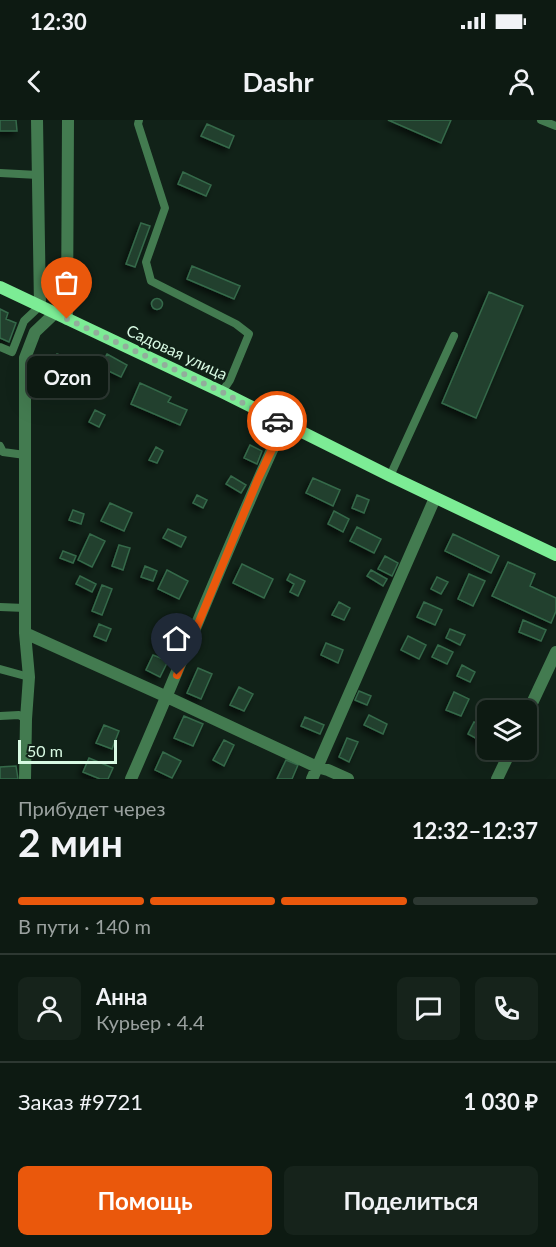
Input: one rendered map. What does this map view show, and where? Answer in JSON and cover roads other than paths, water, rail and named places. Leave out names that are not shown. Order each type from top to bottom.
[{"type":"street","points":[[38,120],[40,306]]},
{"type":"street","points":[[67,319],[68,120]]},
{"type":"street","name":"Садовая улица","points":[[0,287],[222,392],[435,498],[556,555]]},
{"type":"street","points":[[25,779],[29,677],[25,633],[25,358],[35,332],[55,313]]},
{"type":"street","points":[[131,779],[258,479],[284,424]]},
{"type":"street","points":[[315,773],[435,498]]},
{"type":"street","points":[[25,633],[167,697],[315,773],[328,770],[348,779]]},
{"type":"street","points":[[534,700],[556,652]]},
{"type":"street","points":[[497,779],[506,760]]},
{"type":"lane","points":[[139,120],[138,124],[165,208],[146,262],[151,281],[236,324],[249,334],[230,380],[222,392]]},
{"type":"lane","points":[[541,120],[556,126]]},
{"type":"lane","points":[[0,173],[38,175]]},
{"type":"lane","points":[[0,347],[12,352],[24,321],[40,306]]},
{"type":"lane","points":[[390,476],[454,336]]},
{"type":"lane","points":[[0,446],[3,452],[25,454]]},
{"type":"lane","points":[[0,607],[25,608]]},
{"type":"lane","points":[[0,669],[29,677]]},
{"type":"lane","points":[[0,716],[19,715],[26,719]]},
{"type":"place","name":"Ozon","points":[[67,319]]}]
